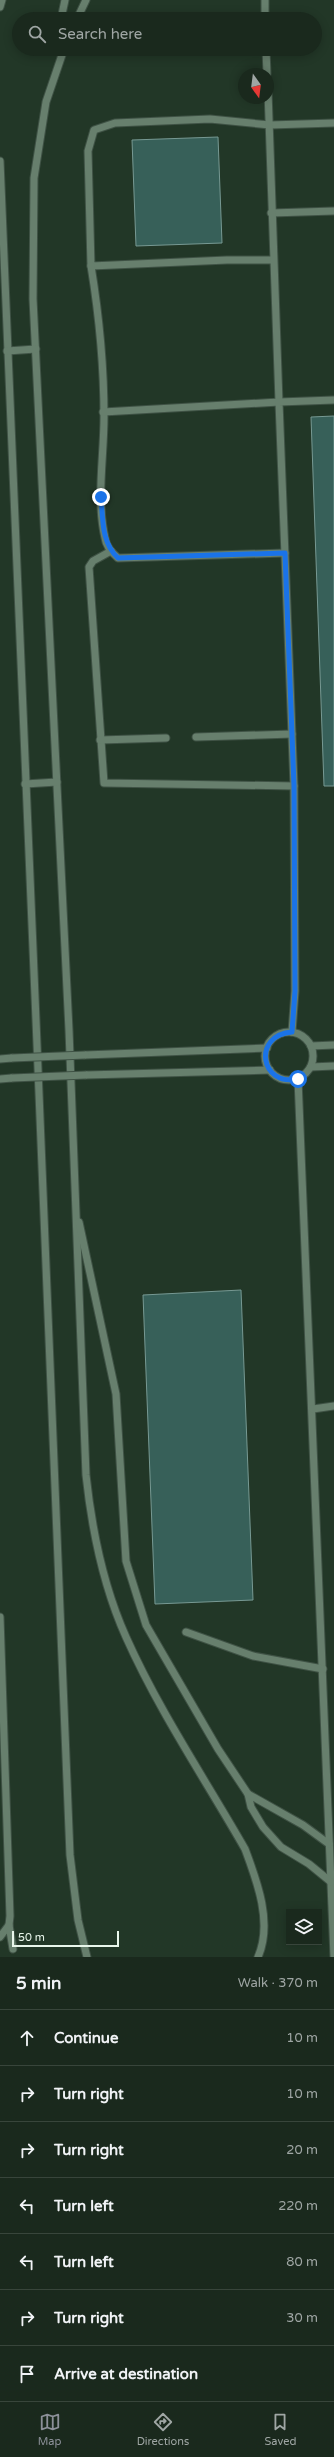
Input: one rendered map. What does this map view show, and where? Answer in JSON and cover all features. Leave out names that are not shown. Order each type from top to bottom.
[{"type":"lane","points":[[0,7],[2,0]]},
{"type":"lane","points":[[62,12],[65,0]]},
{"type":"lane","points":[[80,12],[86,0]]},
{"type":"lane","points":[[264,0],[265,12]]},
{"type":"lane","points":[[59,56],[59,62]]},
{"type":"lane","points":[[61,56],[46,102],[34,178],[32,219],[36,349],[57,782],[86,1475],[96,1544],[104,1577],[126,1637],[164,1709],[245,1849],[262,1906],[263,1929],[258,1957]]},
{"type":"lane","points":[[266,56],[267,68]]},
{"type":"lane","points":[[269,104],[271,213],[294,786],[295,991],[292,1032]]},
{"type":"lane","points":[[285,553],[118,558],[111,551],[105,540],[101,497],[103,412],[96,297],[92,266],[88,151],[94,130],[115,122],[210,119],[270,125],[334,123]]},
{"type":"lane","points":[[0,161],[25,784],[62,1610],[70,1855],[78,1920],[87,1957]]},
{"type":"lane","points":[[271,213],[334,211]]},
{"type":"lane","points":[[92,266],[227,260],[273,260]]},
{"type":"lane","points":[[7,351],[36,349]]},
{"type":"lane","points":[[103,412],[334,400]]},
{"type":"lane","points":[[111,551],[93,560],[89,567],[102,780],[109,785],[294,786]]},
{"type":"lane","points":[[196,737],[292,734]]},
{"type":"lane","points":[[100,740],[166,738]]},
{"type":"lane","points":[[25,784],[57,782]]},
{"type":"lane","points":[[292,1032],[307,1039],[314,1053],[311,1067],[298,1079],[282,1079],[270,1070],[266,1063],[267,1048],[277,1036],[292,1032]]},
{"type":"lane","points":[[311,1046],[334,1045]]},
{"type":"lane","points":[[0,1059],[267,1048]]},
{"type":"lane","points":[[311,1067],[334,1066]]},
{"type":"lane","points":[[0,1079],[270,1070]]},
{"type":"lane","points":[[298,1079],[323,1669],[331,1798],[329,1844],[334,1957]]},
{"type":"lane","points":[[76,1210],[116,1394],[124,1543],[133,1588],[157,1647],[218,1749],[248,1794],[251,1807],[271,1837],[282,1847],[309,1864],[331,1882]]},
{"type":"lane","points":[[313,1409],[334,1406]]},
{"type":"lane","points":[[0,1617],[4,1830],[9,1925],[13,1949]]},
{"type":"lane","points":[[186,1632],[253,1656],[323,1669]]},
{"type":"lane","points":[[248,1794],[303,1825],[329,1844]]},
{"type":"lane","points":[[0,1937],[9,1925]]},
{"type":"building","points":[[218,137],[222,243],[136,246],[132,140]]},
{"type":"building","points":[[334,416],[334,786],[324,786],[311,417]]},
{"type":"building","points":[[241,1290],[253,1600],[155,1604],[143,1295]]},
{"type":"route","points":[[101,497],[105,540],[111,551],[118,558],[285,553],[294,786],[295,991],[292,1032],[277,1036],[271,1041],[265,1055],[266,1063],[275,1076],[282,1079],[298,1079]]}]
